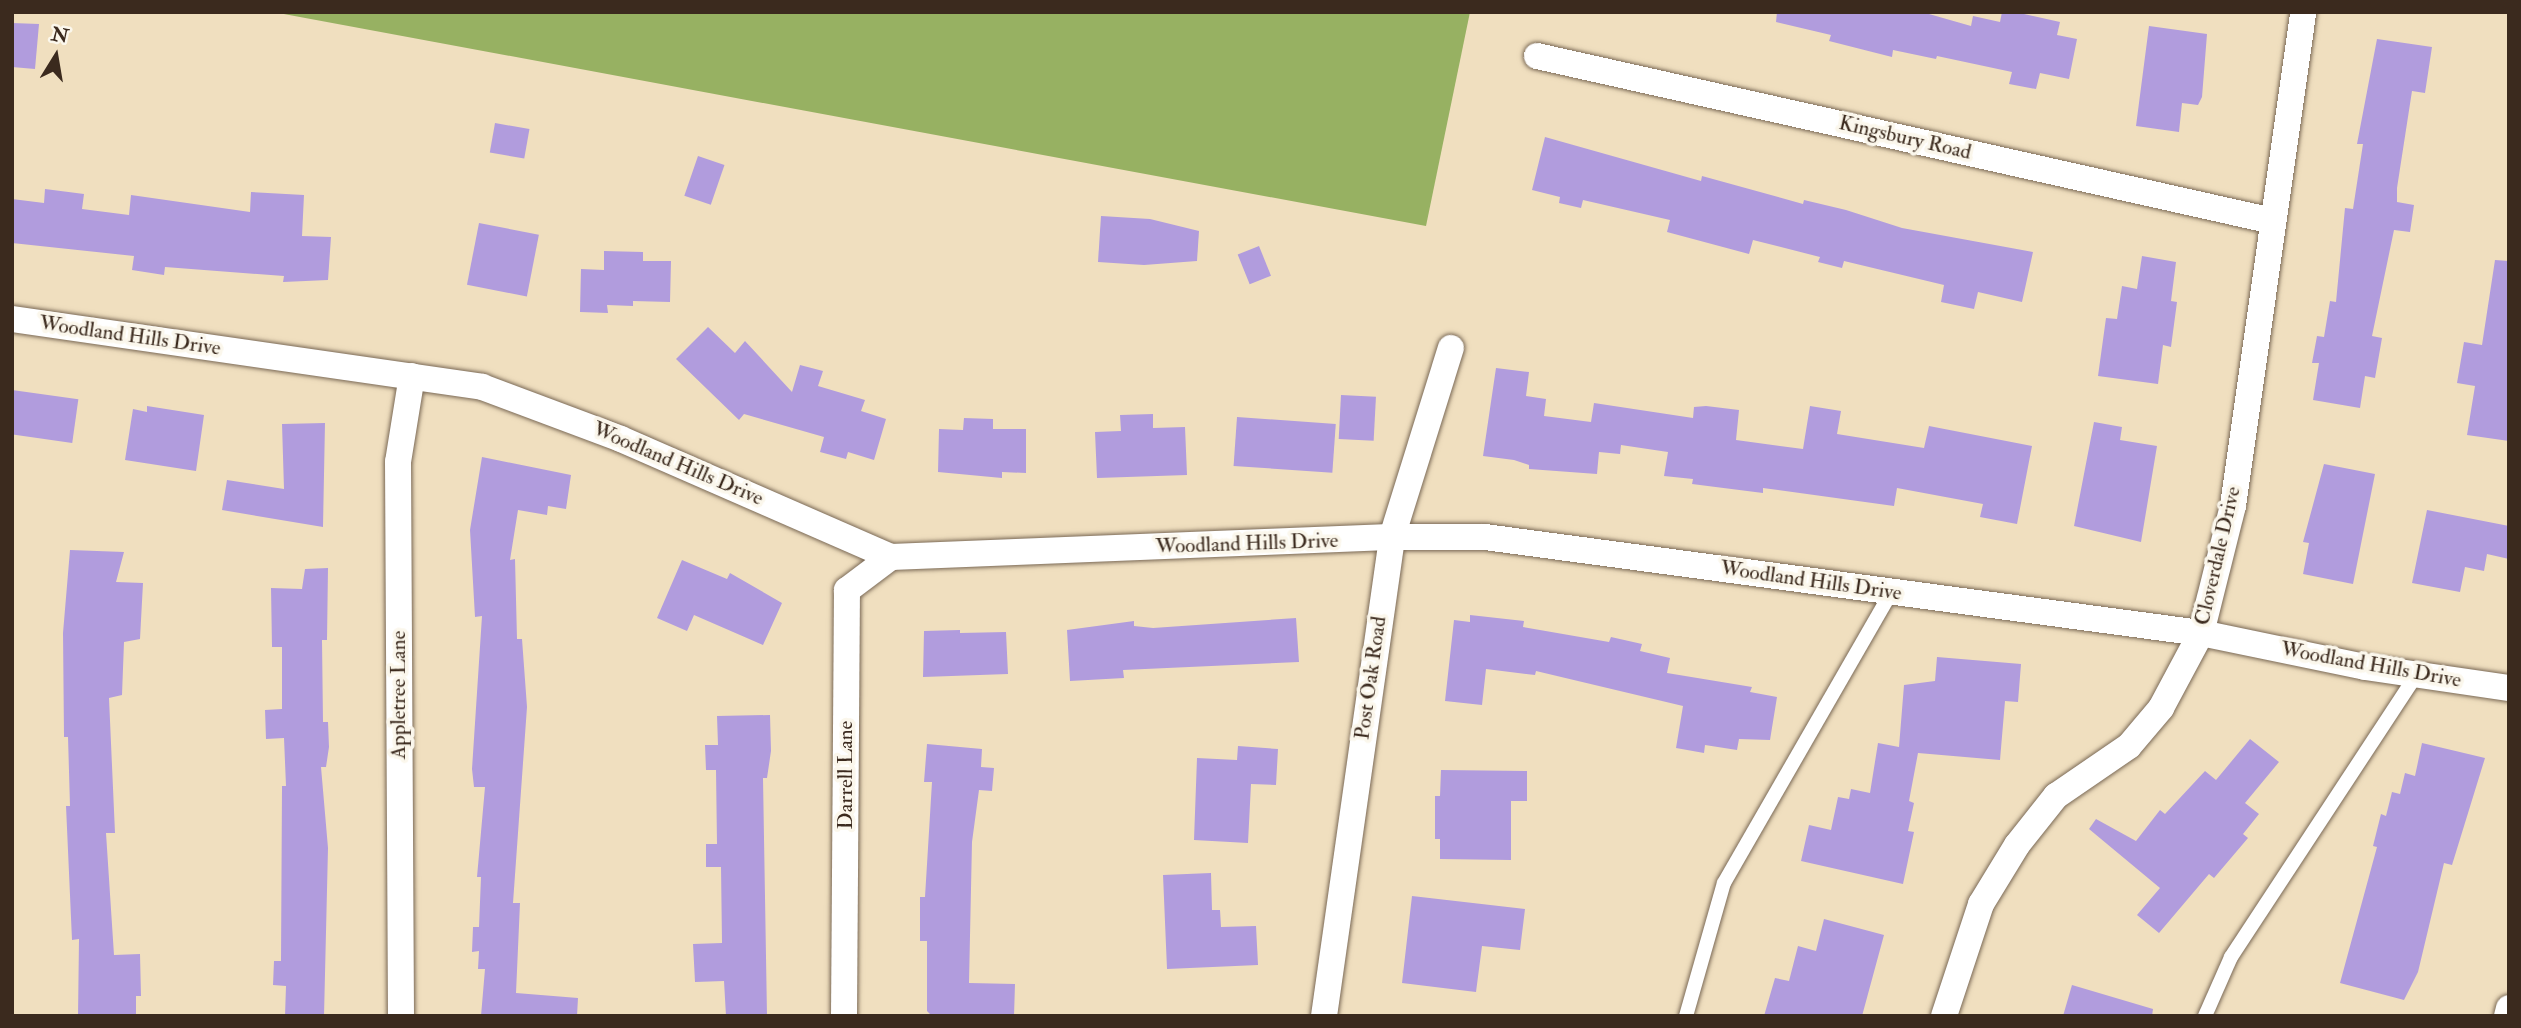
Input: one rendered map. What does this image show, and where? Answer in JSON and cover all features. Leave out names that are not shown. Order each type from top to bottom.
[{"type":"street","name":"Cloverdale Drive","points":[[1944,1016],[1981,904],[2017,845],[2056,796],[2129,746],[2161,708],[2201,632],[2233,506],[2303,12]]},
{"type":"street","name":"Kingsbury Road","points":[[1537,56],[2273,221]]},
{"type":"street","name":"Woodland Hills Drive","points":[[12,319],[482,387],[550,411],[891,557],[1392,537],[1486,537],[2201,632],[2417,674],[2509,688]]},
{"type":"street","name":"Post Oak Road","points":[[1324,1016],[1392,537],[1451,348]]},
{"type":"street","name":"Appletree Lane","points":[[401,1016],[398,462],[412,376]]},
{"type":"street","name":"Darrell Lane","points":[[844,1016],[847,590],[891,557]]},
{"type":"street","points":[[2507,1016],[2509,1009]]},
{"type":"lane","points":[[1686,1016],[1724,883],[1891,592]]},
{"type":"lane","points":[[2206,1016],[2231,957],[2417,674]]},
{"type":"green space","points":[[273,12],[1470,12],[1426,226]]},
{"type":"building","points":[[1777,12],[1922,12],[1971,26],[1973,16],[2000,22],[2002,12],[2015,12],[2060,22],[2057,35],[2077,39],[2069,79],[2040,73],[2036,89],[2009,84],[2012,72],[1893,50],[1892,57],[1829,41],[1831,35],[1776,22]]},
{"type":"building","points":[[12,23],[39,24],[35,69],[12,67]]},
{"type":"building","points":[[2149,26],[2207,34],[2202,97],[2198,105],[2182,103],[2179,132],[2136,126]]},
{"type":"building","points":[[2377,39],[2432,47],[2425,93],[2412,91],[2397,188],[2397,202],[2414,205],[2410,232],[2394,230],[2372,336],[2382,338],[2375,378],[2365,376],[2360,408],[2313,400],[2319,363],[2312,363],[2317,336],[2324,337],[2330,301],[2336,302],[2345,208],[2353,209],[2363,144],[2357,144]]},
{"type":"building","points":[[495,123],[529,129],[524,159],[490,153]]},
{"type":"building","points":[[1545,137],[1701,181],[1702,176],[1803,204],[1804,200],[1846,210],[1902,228],[2033,252],[2022,302],[1978,292],[1974,309],[1941,302],[1944,285],[1844,261],[1842,268],[1818,262],[1820,257],[1753,240],[1749,254],[1667,232],[1670,220],[1583,200],[1581,208],[1559,203],[1560,197],[1532,190]]},
{"type":"building","points":[[698,156],[724,165],[711,205],[684,196]]},
{"type":"building","points":[[45,189],[84,194],[82,209],[129,215],[131,195],[250,212],[251,192],[304,195],[302,236],[331,237],[328,280],[283,282],[284,276],[165,267],[164,275],[132,270],[134,256],[12,243],[12,199],[44,203]]},
{"type":"building","points":[[1101,216],[1150,219],[1199,231],[1197,261],[1144,265],[1098,262]]},
{"type":"building","points":[[479,223],[539,235],[527,296],[467,285]]},
{"type":"building","points":[[1259,246],[1271,276],[1250,284],[1238,255]]},
{"type":"building","points":[[604,251],[643,252],[643,261],[671,261],[670,302],[633,301],[633,306],[607,305],[608,313],[580,312],[581,269],[604,270]]},
{"type":"building","points":[[2142,256],[2176,262],[2171,301],[2177,302],[2171,347],[2163,345],[2158,384],[2098,376],[2106,318],[2117,319],[2122,286],[2137,289]]},
{"type":"building","points":[[2495,260],[2509,261],[2509,441],[2467,435],[2475,386],[2457,383],[2464,342],[2482,345]]},
{"type":"building","points":[[708,327],[735,353],[745,341],[792,392],[800,365],[823,371],[818,386],[865,400],[861,411],[886,419],[874,460],[848,452],[846,459],[820,452],[824,437],[744,414],[739,420],[676,359]]},
{"type":"building","points":[[1496,368],[1529,372],[1526,396],[1546,399],[1544,416],[1591,422],[1594,403],[1693,418],[1694,407],[1739,410],[1736,440],[1803,449],[1810,406],[1841,411],[1837,434],[1924,448],[1929,426],[2032,446],[2017,524],[1980,517],[1983,504],[1897,488],[1894,506],[1763,488],[1763,493],[1692,484],[1693,479],[1664,476],[1668,452],[1621,445],[1620,454],[1599,452],[1597,474],[1529,469],[1529,465],[1514,460],[1483,456]]},
{"type":"building","points":[[12,390],[78,399],[72,443],[12,434]]},
{"type":"building","points":[[1341,395],[1376,397],[1374,441],[1339,439]]},
{"type":"building","points":[[147,406],[204,415],[196,471],[125,460],[133,409],[147,412]]},
{"type":"building","points":[[1153,414],[1153,428],[1185,427],[1187,475],[1097,478],[1095,432],[1121,431],[1120,415]]},
{"type":"building","points":[[1237,417],[1336,424],[1332,473],[1234,466]]},
{"type":"building","points":[[964,418],[993,419],[993,429],[1026,429],[1026,473],[1002,472],[1002,478],[938,472],[939,429],[963,430]]},
{"type":"building","points":[[2094,422],[2122,427],[2120,440],[2157,446],[2141,542],[2074,526]]},
{"type":"building","points":[[325,423],[323,527],[222,510],[227,480],[284,489],[282,424]]},
{"type":"building","points":[[482,457],[571,475],[566,509],[548,506],[547,515],[518,510],[510,560],[515,559],[517,639],[522,639],[527,707],[513,903],[520,903],[516,993],[578,998],[577,1016],[481,1016],[485,969],[478,969],[479,951],[472,952],[473,927],[479,927],[481,877],[477,877],[485,787],[474,787],[472,769],[482,616],[475,617],[470,530]]},
{"type":"building","points":[[2324,464],[2375,474],[2353,584],[2303,574],[2309,543],[2303,542]]},
{"type":"building","points":[[2427,510],[2509,526],[2509,559],[2487,554],[2484,571],[2465,567],[2460,592],[2412,583]]},
{"type":"building","points":[[70,550],[124,552],[116,582],[143,583],[140,639],[124,642],[122,695],[109,698],[115,833],[106,833],[114,955],[140,954],[141,996],[136,996],[136,1016],[78,1016],[79,939],[72,940],[66,806],[70,806],[68,737],[64,737],[63,633]]},
{"type":"building","points":[[682,560],[727,579],[730,573],[782,603],[763,645],[694,615],[687,631],[657,618]]},
{"type":"building","points":[[328,568],[327,640],[322,640],[323,722],[328,722],[329,747],[326,767],[321,767],[328,848],[324,1016],[285,1016],[286,986],[273,985],[274,961],[281,961],[282,786],[286,786],[284,738],[266,739],[265,710],[282,709],[282,647],[272,647],[271,588],[302,589],[305,569]]},
{"type":"building","points":[[1470,615],[1524,621],[1523,627],[1609,642],[1611,637],[1642,644],[1640,651],[1670,658],[1667,673],[1752,687],[1750,692],[1777,697],[1770,740],[1739,739],[1737,750],[1705,745],[1704,753],[1676,748],[1683,706],[1536,671],[1535,675],[1486,669],[1482,705],[1445,701],[1454,620],[1470,622]]},
{"type":"building","points":[[1296,618],[1299,662],[1123,670],[1124,678],[1070,681],[1067,630],[1134,621],[1134,626],[1153,628]]},
{"type":"building","points":[[960,630],[960,633],[1006,632],[1008,674],[923,677],[924,631]]},
{"type":"building","points":[[1937,657],[2021,664],[2018,702],[2005,701],[2000,760],[1918,753],[1909,801],[1914,803],[1908,831],[1914,832],[1903,884],[1801,861],[1809,825],[1831,830],[1838,797],[1849,799],[1851,789],[1870,793],[1878,743],[1899,747],[1904,685],[1935,681]]},
{"type":"building","points":[[770,715],[771,751],[767,778],[763,778],[767,1016],[726,1016],[724,981],[695,982],[693,944],[722,943],[721,867],[706,867],[706,844],[717,844],[716,770],[706,770],[705,745],[718,745],[717,716]]},
{"type":"building","points":[[2250,739],[2279,762],[2245,803],[2259,814],[2243,834],[2248,838],[2214,878],[2209,874],[2159,933],[2137,915],[2160,888],[2089,829],[2096,819],[2136,841],[2160,810],[2165,814],[2205,771],[2216,780]]},
{"type":"building","points":[[2422,743],[2485,758],[2452,865],[2444,863],[2418,972],[2404,1000],[2340,983],[2377,847],[2373,846],[2381,814],[2386,816],[2392,792],[2400,794],[2405,773],[2415,776]]},
{"type":"building","points":[[927,744],[982,749],[981,767],[994,768],[992,791],[979,790],[972,842],[969,983],[1015,984],[1014,1016],[932,1016],[927,1011],[927,941],[920,941],[920,897],[925,897],[932,782],[924,782]]},
{"type":"building","points":[[1238,746],[1278,749],[1276,785],[1251,784],[1248,843],[1194,840],[1197,758],[1237,760]]},
{"type":"building","points":[[1441,770],[1527,771],[1527,801],[1511,801],[1511,860],[1440,859],[1440,839],[1435,839],[1435,796],[1440,796]]},
{"type":"building","points":[[1211,873],[1212,910],[1220,910],[1221,927],[1256,926],[1258,965],[1167,969],[1163,875]]},
{"type":"building","points":[[1412,896],[1525,909],[1520,950],[1482,946],[1476,992],[1402,983]]},
{"type":"building","points":[[1824,919],[1884,935],[1862,1016],[1764,1016],[1775,978],[1789,981],[1798,946],[1816,951]]},
{"type":"building","points":[[2072,985],[2153,1009],[2152,1016],[2063,1016]]}]
